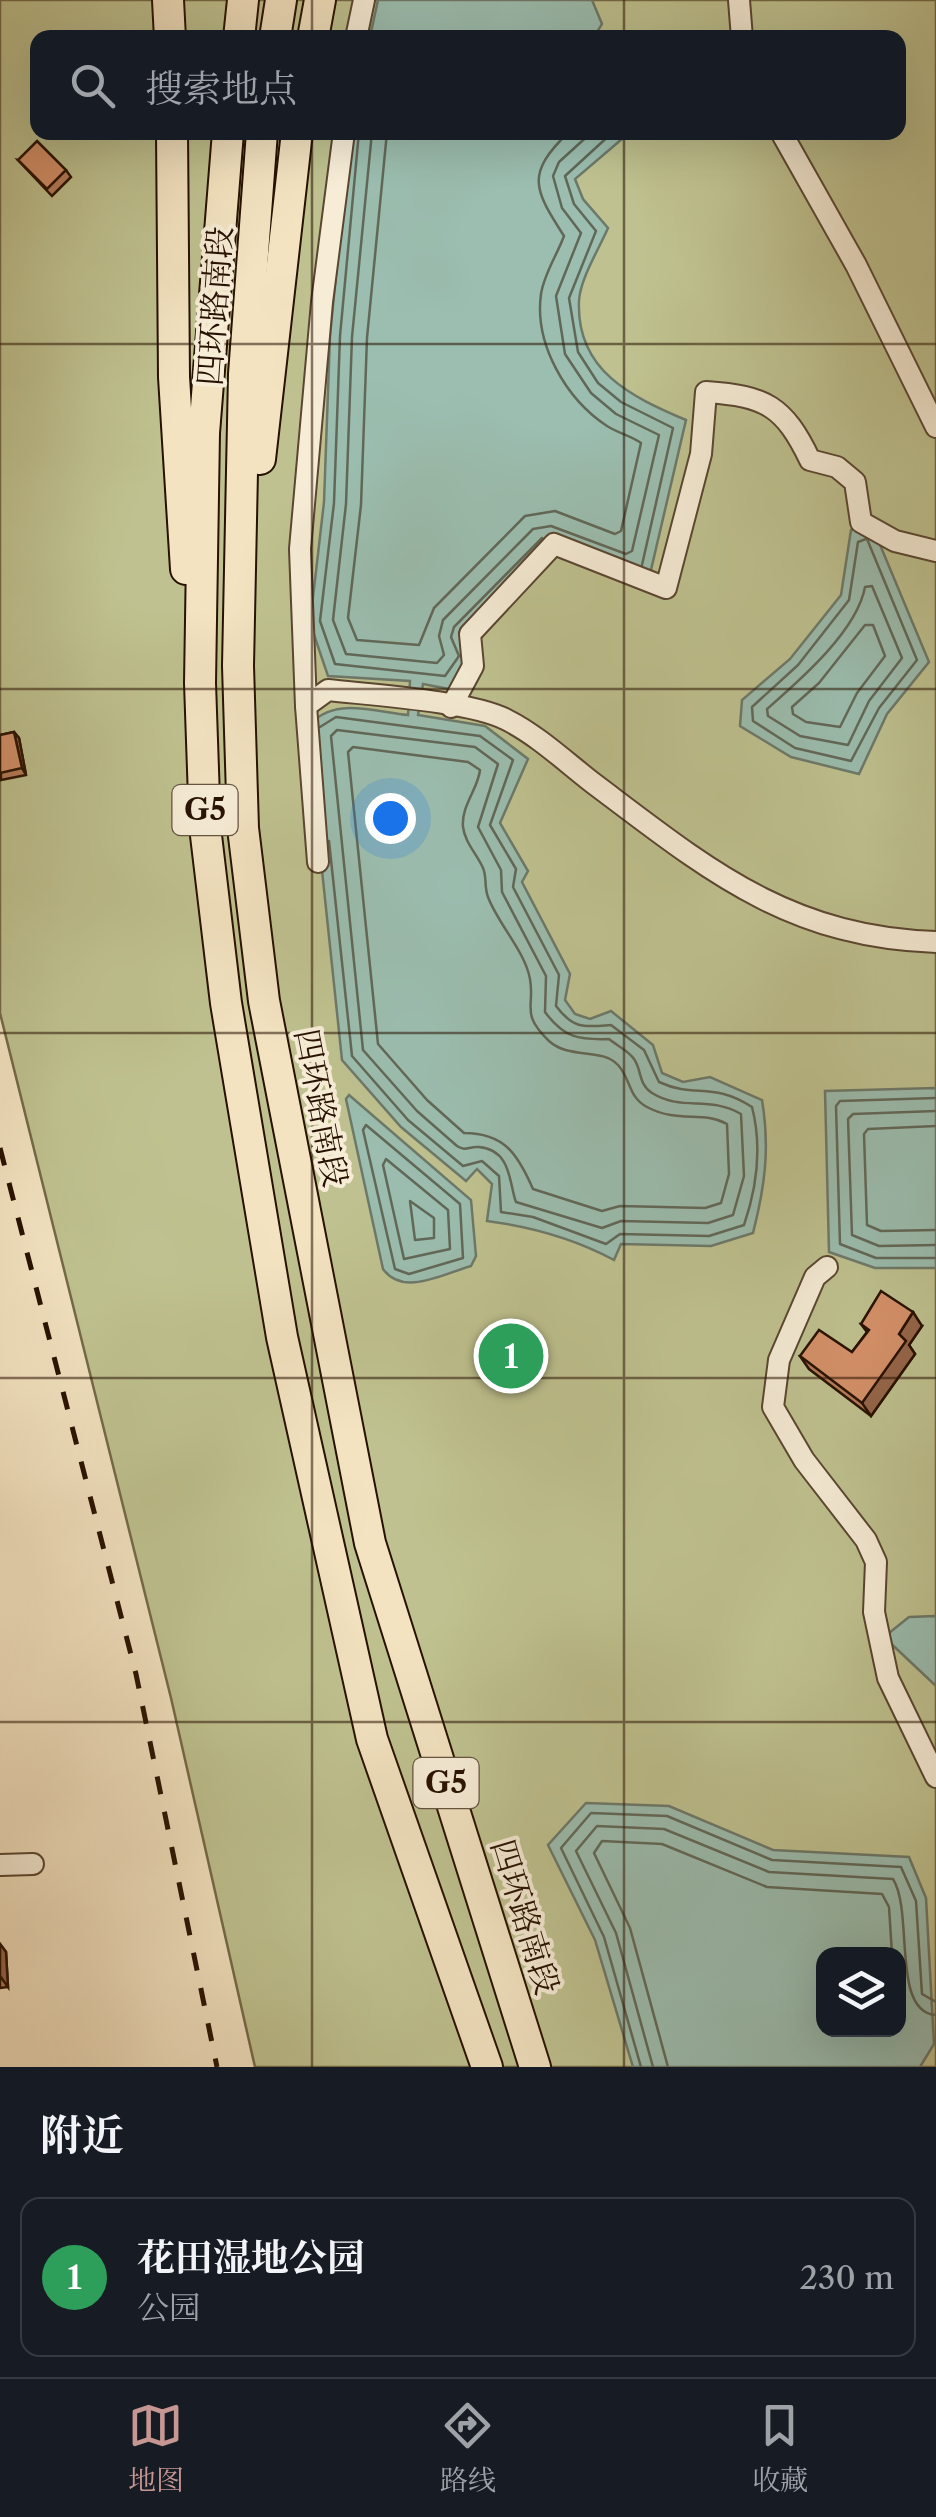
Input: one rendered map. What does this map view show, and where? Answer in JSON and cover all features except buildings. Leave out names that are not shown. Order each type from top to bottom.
[{"type":"highway","points":[[168,0],[170,30]]},
{"type":"highway","points":[[240,30],[243,0]]},
{"type":"highway","points":[[276,30],[281,0]]},
{"type":"highway","points":[[314,30],[320,0]]},
{"type":"highway","points":[[172,140],[178,472],[200,683]]},
{"type":"highway","name":"四环路南段","points":[[227,140],[217,226],[204,433],[200,683],[205,827],[226,1003],[282,1336],[372,1739],[486,2067]]},
{"type":"highway","name":"四环路南段","points":[[261,140],[244,374],[238,666],[242,828],[264,1001],[370,1543],[535,2067]]},
{"type":"highway","points":[[238,666],[295,140]]},
{"type":"street","points":[[358,30],[364,0]]},
{"type":"street","points":[[739,0],[741,30]]},
{"type":"street","points":[[318,862],[306,706],[300,549],[322,302],[343,140]]},
{"type":"street","points":[[786,140],[856,265],[936,426]]},
{"type":"street","points":[[451,707],[472,666],[470,634],[554,544],[666,588],[701,454],[706,392],[742,394],[778,408],[810,460],[837,468],[855,482],[862,522],[895,541],[936,551]]},
{"type":"street","points":[[306,706],[328,690],[415,700],[506,719],[698,862],[770,906],[838,930],[936,942]]},
{"type":"street","points":[[828,1267],[815,1277],[779,1360],[773,1408],[804,1460],[866,1540],[876,1562],[874,1612],[888,1678],[936,1776]]},
{"type":"street","points":[[0,1865],[33,1864]]},
{"type":"green space","points":[[0,0],[936,0],[936,2067],[255,2067],[171,1698],[0,1013]]},
{"type":"water","points":[[378,0],[592,0],[602,24],[598,30],[372,30]]},
{"type":"water","points":[[349,140],[621,140],[575,179],[583,199],[608,228],[586,274],[579,301],[587,346],[597,363],[628,391],[686,420],[647,587],[545,547],[461,634],[471,657],[449,689],[423,684],[418,715],[485,726],[528,759],[500,823],[528,871],[522,882],[570,974],[565,1000],[575,1014],[590,1019],[611,1011],[653,1045],[662,1073],[683,1082],[710,1077],[762,1100],[765,1167],[753,1233],[711,1246],[621,1244],[614,1260],[552,1234],[487,1221],[492,1184],[477,1169],[466,1181],[401,1127],[342,1060],[307,728],[317,718],[340,709],[408,715],[410,681],[328,676],[310,623],[324,502],[330,336]]},
{"type":"water","points":[[873,528],[929,662],[887,714],[859,774],[791,757],[740,726],[742,700],[790,659],[841,595],[851,530]]},
{"type":"water","points":[[936,1088],[936,1268],[875,1268],[829,1252],[825,1091]]},
{"type":"water","points":[[349,1095],[471,1200],[476,1256],[471,1266],[412,1282],[391,1277],[383,1269],[346,1099]]},
{"type":"water","points":[[936,1616],[936,1686],[884,1637],[909,1617]]},
{"type":"water","points":[[586,1803],[669,1806],[773,1850],[909,1857],[926,1898],[934,2044],[920,2067],[633,2067],[595,1940],[548,1845]]},
{"type":"railway","points":[[0,1148],[136,1674],[217,2067]]},
{"type":"place","name":"花田湿地公园","points":[[511,1356]]}]
